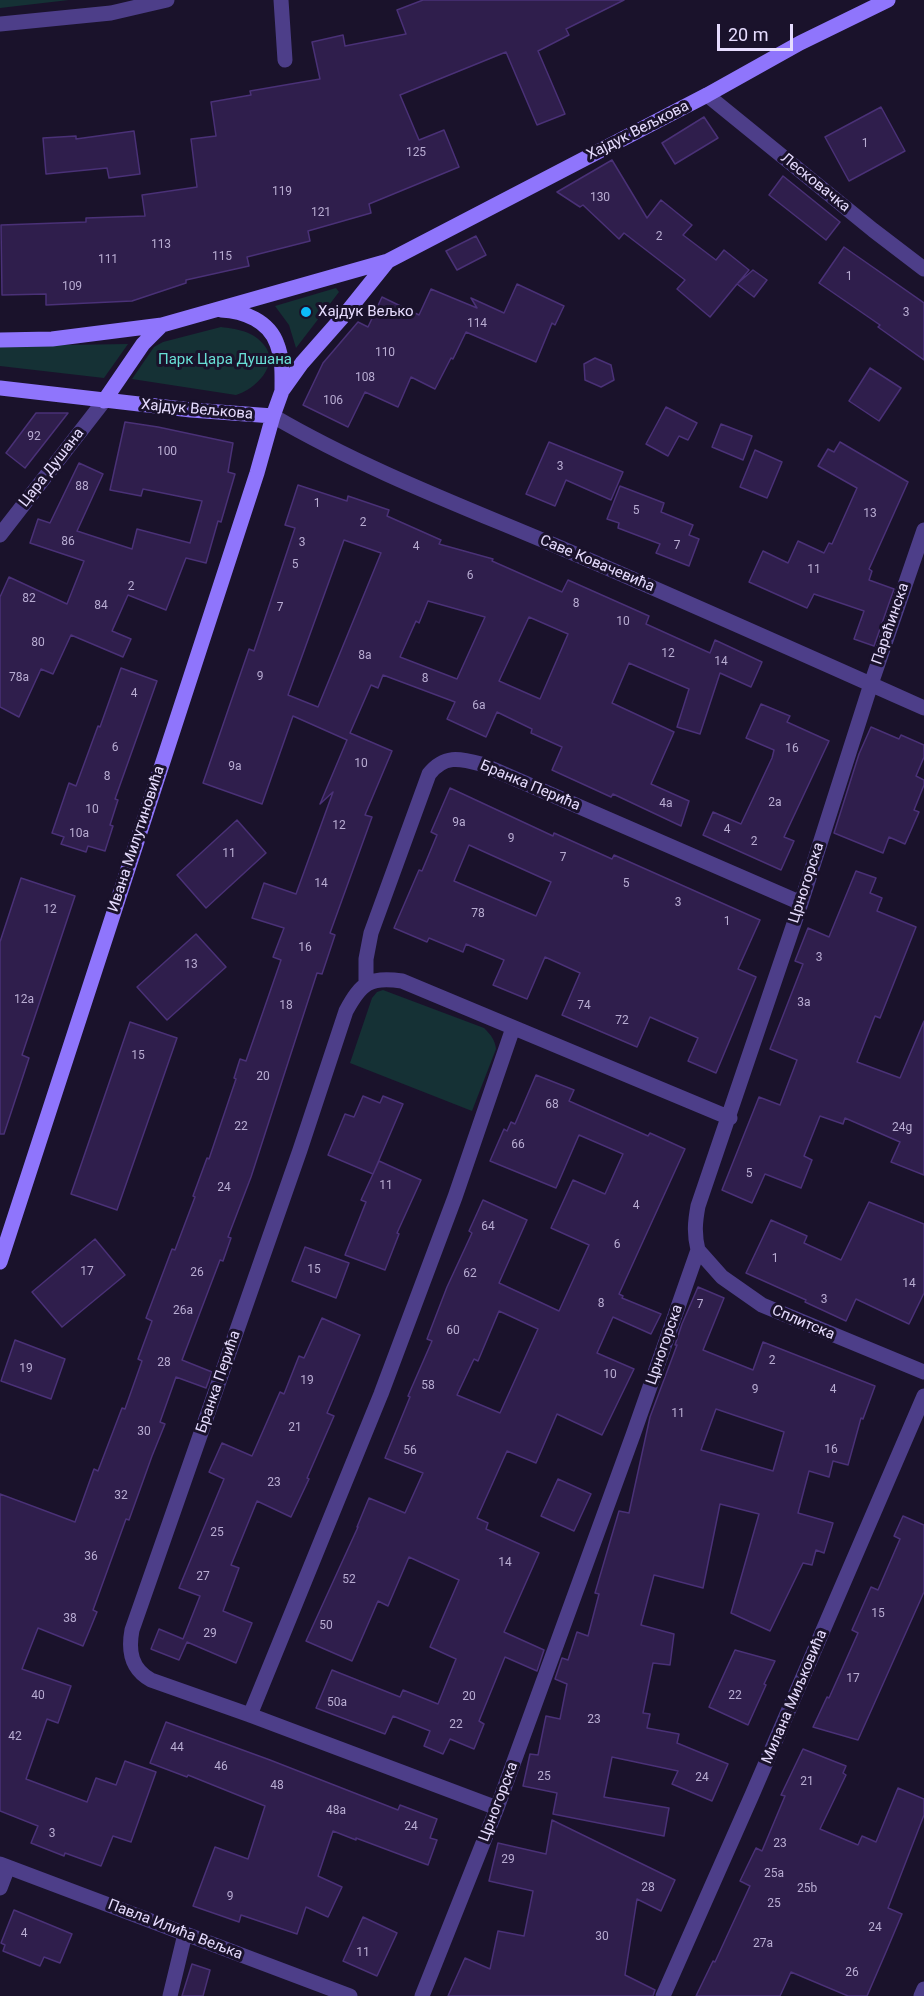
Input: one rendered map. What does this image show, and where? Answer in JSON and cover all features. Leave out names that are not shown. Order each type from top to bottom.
[{"type":"street","points":[[0,24],[111,13],[166,0]]},
{"type":"street","points":[[281,0],[285,60]]},
{"type":"street","name":"Хајдук Вељкова","points":[[0,340],[52,339],[162,325],[388,261],[888,0]]},
{"type":"street","name":"Лесковачка","points":[[707,95],[924,269]]},
{"type":"street","name":"Хајдук Вељкова","points":[[0,388],[104,401],[273,416],[282,391],[302,363],[388,261]]},
{"type":"street","points":[[210,310],[235,310],[254,317],[267,328],[277,342],[281,360],[282,391]]},
{"type":"street","points":[[104,401],[143,344],[162,325]]},
{"type":"street","name":"Цара Душана","points":[[0,535],[104,401]]},
{"type":"street","name":"Саве Ковачевића","points":[[273,416],[383,472],[924,708]]},
{"type":"street","name":"Ивана Милутиновића","points":[[0,1262],[257,473],[273,416]]},
{"type":"street","name":"Параћинска","points":[[871,684],[924,530]]},
{"type":"street","name":"Црногорска","points":[[422,1996],[497,1808],[698,1250],[694,1236],[694,1223],[698,1206],[801,903],[871,684]]},
{"type":"street","name":"Бранка Перића","points":[[497,1808],[143,1676],[133,1662],[130,1643],[132,1630],[300,1150],[346,1011],[355,993],[366,983],[366,959],[371,933],[429,774],[435,766],[453,759],[481,764],[801,903]]},
{"type":"street","points":[[366,983],[378,980],[402,981],[729,1118]]},
{"type":"street","points":[[250,1715],[385,1383],[455,1197],[513,1028]]},
{"type":"street","name":"Сплитска","points":[[698,1250],[722,1277],[762,1305],[924,1372]]},
{"type":"street","name":"Милана Миљковића","points":[[663,1996],[924,1396]]},
{"type":"street","points":[[0,1888],[4,1865]]},
{"type":"street","name":"Павла Илића Вељка","points":[[4,1865],[350,1996]]},
{"type":"street","points":[[170,1996],[184,1934]]},
{"type":"street","points":[[921,1996],[924,1989]]},
{"type":"green space","points":[[0,0],[69,0],[0,8]]},
{"type":"green space","points":[[336,288],[339,292],[296,348],[289,325],[275,306]]},
{"type":"green space","name":"Парк Цара Душана","points":[[221,327],[250,334],[260,340],[268,353],[269,361],[263,376],[250,388],[236,395],[132,379],[154,347],[163,342]]},
{"type":"green space","points":[[128,344],[104,378],[0,366],[0,346]]},
{"type":"green space","points":[[383,990],[484,1028],[491,1035],[496,1049],[472,1111],[350,1063],[372,998],[377,992]]},
{"type":"building","points":[[423,0],[624,0],[566,29],[569,35],[538,51],[565,114],[537,125],[506,52],[400,95],[419,140],[444,130],[459,167],[369,204],[371,213],[308,231],[310,241],[247,257],[249,266],[186,280],[186,283],[132,301],[46,305],[46,294],[2,295],[1,225],[86,222],[86,218],[145,216],[142,195],[197,187],[191,139],[216,136],[211,102],[251,95],[250,91],[320,79],[312,42],[343,35],[345,46],[406,34],[397,10]]},
{"type":"building","points":[[881,107],[905,151],[849,181],[825,137]]},
{"type":"building","points":[[704,117],[718,138],[675,164],[662,143]]},
{"type":"building","points":[[134,131],[140,174],[109,178],[107,168],[46,174],[43,138],[76,136],[76,139]]},
{"type":"building","points":[[612,160],[647,218],[661,200],[692,225],[683,235],[716,260],[724,250],[749,270],[738,283],[753,270],[767,280],[754,297],[737,284],[710,317],[677,289],[685,280],[624,233],[619,239],[583,205],[580,207],[557,192]]},
{"type":"building","points":[[783,176],[840,222],[826,240],[769,195]]},
{"type":"building","points":[[476,236],[486,255],[457,270],[446,251]]},
{"type":"building","points":[[844,247],[924,303],[924,360],[878,327],[880,325],[819,283]]},
{"type":"building","points":[[517,284],[564,306],[555,325],[552,323],[536,362],[466,332],[435,389],[411,377],[398,407],[365,392],[348,427],[303,405],[323,363],[358,322],[368,327],[382,297],[419,315],[431,289],[477,308],[471,298],[504,313]]},
{"type":"building","points":[[595,358],[611,365],[614,380],[601,387],[585,380],[584,364]]},
{"type":"building","points":[[870,368],[901,388],[879,421],[849,401]]},
{"type":"building","points":[[666,407],[697,423],[688,440],[679,436],[668,456],[646,444]]},
{"type":"building","points":[[36,413],[68,413],[25,468],[6,453]]},
{"type":"building","points":[[125,422],[233,443],[228,472],[235,474],[221,522],[218,521],[206,563],[186,558],[166,610],[128,595],[112,631],[131,639],[123,657],[71,635],[53,674],[41,669],[19,717],[0,707],[0,597],[9,577],[67,604],[84,561],[30,543],[38,519],[50,523],[79,463],[103,474],[77,531],[132,549],[137,529],[190,543],[202,501],[143,489],[141,496],[110,490]]},
{"type":"building","points":[[721,424],[752,436],[743,460],[712,447]]},
{"type":"building","points":[[549,442],[623,472],[611,500],[566,480],[555,506],[526,494]]},
{"type":"building","points":[[840,442],[908,482],[869,569],[872,571],[869,580],[894,589],[874,646],[854,639],[864,611],[814,594],[807,608],[749,582],[763,551],[788,563],[798,541],[824,553],[829,543],[832,544],[857,488],[818,466],[828,449],[834,452]]},
{"type":"building","points":[[755,450],[782,462],[767,498],[740,487]]},
{"type":"building","points":[[298,485],[347,501],[348,496],[389,510],[387,516],[441,540],[439,544],[493,559],[492,561],[562,592],[568,580],[649,616],[646,624],[710,653],[715,640],[762,662],[751,687],[720,673],[700,734],[677,727],[689,689],[629,663],[612,703],[674,732],[651,784],[689,801],[681,826],[613,794],[611,797],[552,770],[562,747],[531,733],[532,729],[497,712],[486,737],[447,719],[455,702],[383,675],[378,688],[371,685],[350,733],[392,751],[365,815],[372,817],[330,933],[335,935],[322,974],[317,973],[251,1177],[228,1237],[231,1238],[223,1261],[220,1260],[182,1360],[212,1372],[206,1388],[176,1377],[160,1422],[165,1424],[129,1520],[126,1519],[93,1610],[97,1612],[83,1646],[38,1628],[22,1669],[71,1686],[58,1723],[47,1719],[26,1779],[87,1802],[96,1778],[116,1785],[125,1761],[156,1772],[131,1842],[113,1836],[101,1866],[65,1853],[64,1856],[31,1843],[38,1826],[0,1811],[0,1494],[75,1522],[94,1469],[98,1471],[122,1408],[125,1409],[142,1361],[138,1359],[152,1321],[146,1318],[172,1249],[175,1250],[207,1158],[209,1159],[236,1079],[234,1078],[240,1059],[246,1061],[281,960],[273,957],[284,928],[252,918],[264,883],[296,894],[333,792],[320,804],[347,740],[293,716],[262,804],[203,783],[249,649],[254,651],[295,528],[285,525]],"holes":[[[344,540],[381,553],[318,707],[288,695]],[[428,601],[485,617],[457,679],[400,657],[416,621],[419,623]],[[529,617],[568,634],[540,699],[499,681]]]},
{"type":"building","points":[[620,486],[664,503],[661,512],[693,525],[689,535],[699,539],[689,566],[656,553],[660,544],[618,528],[619,523],[607,519]]},
{"type":"building","points":[[121,668],[157,681],[115,799],[118,800],[110,825],[113,826],[105,851],[88,846],[86,852],[61,844],[64,837],[52,833],[69,783],[76,786]]},
{"type":"building","points":[[761,704],[790,716],[787,722],[829,741],[784,837],[794,841],[781,870],[703,835],[713,812],[741,824],[772,758],[774,750],[746,738]]},
{"type":"building","points":[[871,727],[899,739],[901,735],[924,745],[924,757],[916,776],[924,780],[914,810],[919,812],[905,844],[889,837],[883,853],[834,833],[859,754]]},
{"type":"building","points":[[450,788],[553,836],[554,833],[612,859],[614,855],[760,920],[738,969],[756,977],[716,1073],[688,1061],[698,1038],[650,1017],[637,1047],[562,1015],[580,973],[545,957],[527,999],[493,985],[504,960],[466,944],[463,952],[429,938],[427,942],[394,928],[437,835],[431,832]],"holes":[[[469,845],[551,882],[536,916],[454,881]]]},
{"type":"building","points":[[237,820],[266,853],[206,908],[177,875]]},
{"type":"building","points":[[856,871],[876,878],[870,893],[882,898],[877,911],[916,927],[880,1018],[875,1016],[857,1062],[900,1078],[924,1021],[924,1175],[891,1162],[900,1142],[845,1118],[843,1124],[820,1116],[804,1156],[812,1160],[801,1188],[765,1174],[752,1203],[722,1190],[759,1097],[780,1105],[797,1060],[770,1049],[803,964],[795,961],[808,928],[829,937]]},
{"type":"building","points":[[21,878],[75,896],[22,1055],[29,1058],[4,1134],[0,1134],[0,942]]},
{"type":"building","points":[[196,934],[226,967],[167,1020],[137,987]]},
{"type":"building","points":[[130,1022],[177,1038],[117,1210],[71,1194]]},
{"type":"building","points":[[536,1075],[574,1090],[569,1101],[648,1136],[650,1133],[685,1149],[619,1294],[623,1296],[622,1298],[661,1314],[651,1334],[613,1317],[597,1353],[634,1369],[602,1435],[557,1414],[536,1463],[507,1451],[477,1518],[488,1523],[486,1529],[539,1553],[504,1632],[544,1650],[537,1671],[505,1657],[479,1721],[484,1724],[474,1749],[450,1739],[443,1754],[424,1746],[430,1731],[393,1716],[385,1734],[316,1708],[332,1670],[400,1697],[403,1690],[438,1704],[456,1659],[430,1647],[459,1580],[409,1557],[388,1606],[378,1601],[352,1661],[306,1641],[369,1498],[405,1513],[423,1473],[385,1458],[432,1341],[427,1339],[447,1287],[472,1233],[469,1231],[483,1200],[527,1220],[499,1283],[559,1311],[589,1245],[551,1228],[573,1180],[605,1194],[623,1154],[579,1135],[556,1188],[490,1161],[504,1129],[507,1131],[511,1122],[515,1124]],"holes":[[[499,1311],[538,1329],[500,1413],[457,1395],[474,1359],[478,1361]]]},
{"type":"building","points":[[363,1096],[380,1103],[383,1096],[403,1104],[373,1174],[328,1155],[345,1114],[354,1117]]},
{"type":"building","points":[[379,1161],[421,1180],[397,1233],[399,1234],[385,1270],[345,1255],[366,1202],[361,1200]]},
{"type":"building","points":[[869,1202],[924,1224],[924,1293],[909,1324],[856,1299],[846,1321],[746,1273],[771,1220],[807,1236],[804,1243],[841,1260]]},
{"type":"building","points":[[95,1239],[125,1275],[62,1327],[32,1292]]},
{"type":"building","points":[[305,1247],[349,1263],[336,1298],[292,1281]]},
{"type":"building","points":[[698,1287],[724,1298],[703,1350],[753,1370],[763,1342],[875,1386],[863,1419],[861,1418],[848,1465],[833,1461],[829,1477],[809,1471],[798,1513],[833,1523],[824,1553],[816,1550],[812,1565],[803,1563],[770,1631],[731,1613],[759,1514],[720,1504],[703,1588],[654,1575],[641,1625],[674,1634],[670,1665],[653,1663],[643,1713],[650,1714],[647,1728],[679,1734],[677,1743],[728,1764],[712,1801],[672,1784],[678,1771],[612,1757],[604,1797],[669,1808],[664,1836],[553,1814],[557,1793],[523,1786],[530,1754],[538,1755],[546,1716],[560,1719],[567,1684],[555,1679],[562,1658],[568,1660],[577,1632],[588,1636],[599,1594],[595,1593],[619,1511],[629,1513],[650,1417],[677,1345],[675,1345]],"holes":[[[716,1409],[784,1432],[773,1471],[701,1450]]]},
{"type":"building","points":[[322,1318],[360,1335],[327,1413],[334,1416],[291,1517],[257,1501],[231,1565],[239,1568],[223,1611],[252,1623],[236,1663],[187,1642],[179,1660],[151,1649],[159,1629],[183,1639],[200,1596],[179,1588],[224,1479],[209,1472],[222,1443],[252,1456],[280,1392],[284,1394],[299,1356],[304,1358]]},
{"type":"building","points":[[15,1340],[65,1359],[51,1399],[1,1381]]},
{"type":"building","points":[[558,1479],[591,1494],[574,1531],[541,1516]]},
{"type":"building","points":[[903,1516],[924,1525],[924,1592],[858,1740],[813,1727],[827,1697],[829,1698],[858,1633],[852,1630],[871,1587],[878,1590],[900,1539],[894,1536]]},
{"type":"building","points":[[735,1650],[775,1661],[748,1725],[709,1707]]},
{"type":"building","points":[[166,1722],[398,1810],[400,1805],[437,1819],[430,1838],[437,1840],[428,1865],[333,1831],[318,1876],[342,1887],[328,1917],[306,1907],[297,1934],[241,1915],[239,1922],[193,1906],[215,1847],[248,1859],[265,1806],[188,1775],[187,1777],[150,1763]]},
{"type":"building","points":[[803,1749],[846,1766],[843,1773],[846,1775],[820,1829],[858,1845],[862,1836],[876,1842],[898,1788],[924,1799],[924,1815],[888,1908],[902,1914],[867,1996],[848,1996],[791,1972],[780,1996],[696,1996],[713,1961],[715,1962],[750,1886],[740,1881],[756,1848],[762,1851],[785,1796],[781,1795]]},
{"type":"building","points":[[552,1820],[675,1880],[661,1911],[637,1899],[625,1975],[655,1990],[653,1996],[448,1996],[465,1958],[490,1969],[498,1931],[524,1936],[533,1891],[489,1881],[498,1843],[546,1854]]},
{"type":"building","points":[[14,1910],[72,1934],[60,1963],[44,1957],[40,1966],[3,1951],[5,1945],[1,1943]]},
{"type":"building","points":[[363,1917],[397,1933],[377,1976],[343,1961]]},
{"type":"building","points":[[192,1964],[210,1970],[203,1996],[182,1996]]},
{"type":"place","name":"Хајдук Вељко","points":[[306,312]]}]
